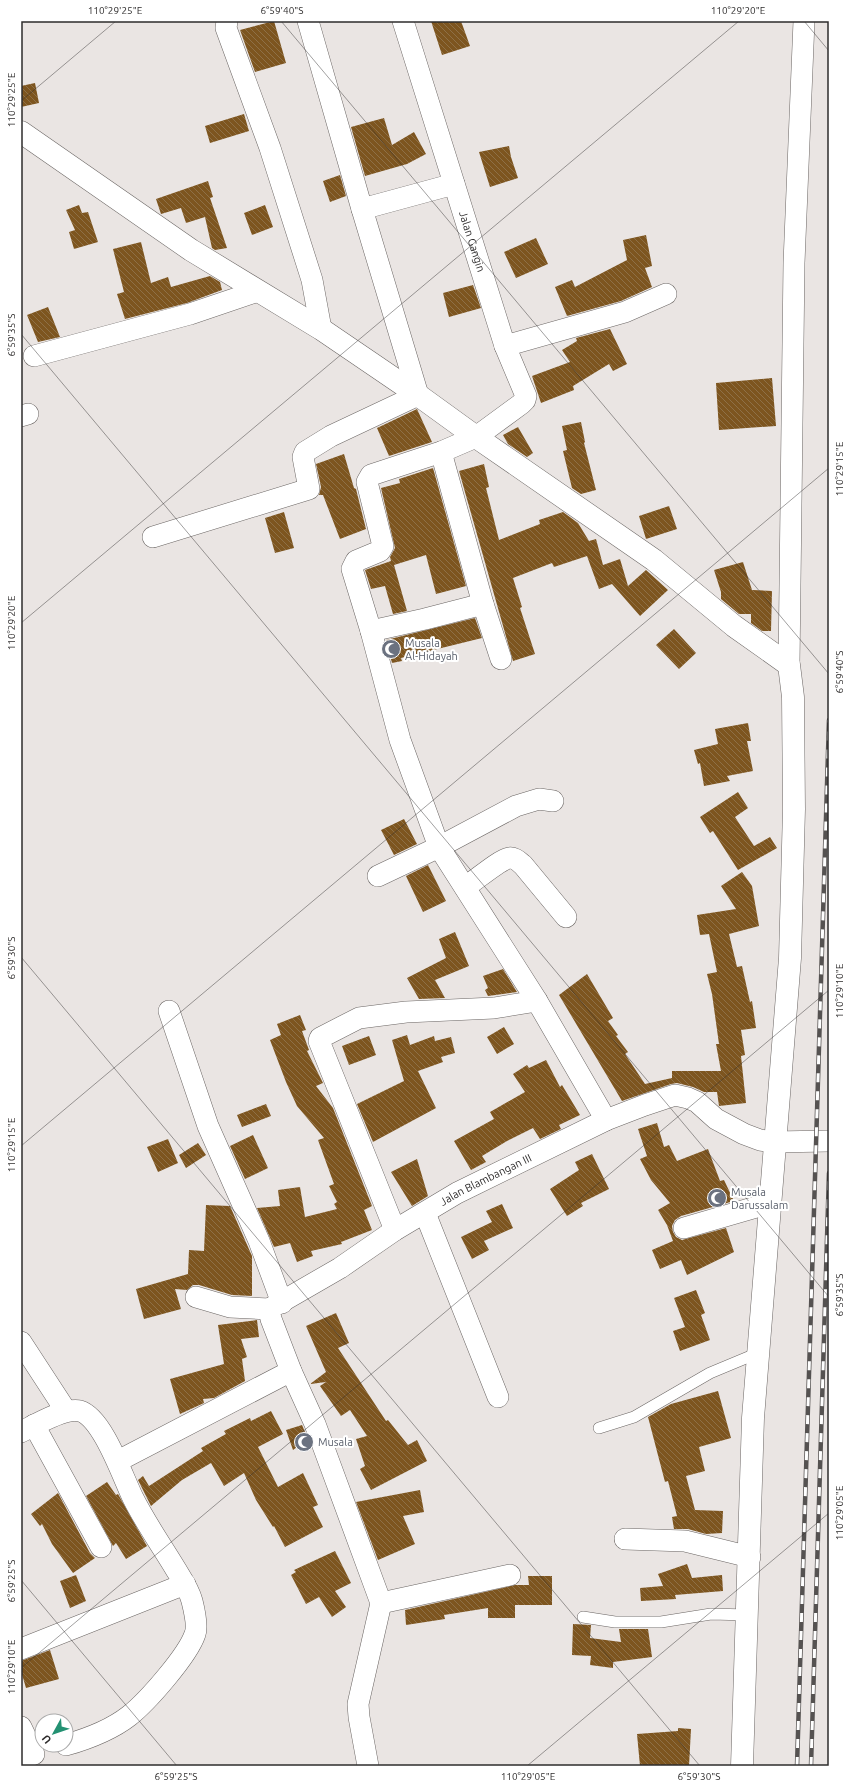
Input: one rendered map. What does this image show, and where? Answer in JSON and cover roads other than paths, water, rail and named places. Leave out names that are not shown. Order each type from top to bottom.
[{"type":"street","points":[[227,21],[226,28],[270,148],[312,280],[321,329]]},
{"type":"street","points":[[308,21],[362,210],[418,395]]},
{"type":"street","name":"Jalan Gangin","points":[[403,21],[505,346],[526,396],[525,400],[476,438]]},
{"type":"street","points":[[742,1766],[748,1615],[740,1554],[753,1418],[790,958],[794,810],[793,697],[789,665],[794,271],[804,21]]},
{"type":"street","points":[[21,132],[191,250],[321,329],[418,395],[476,438],[654,560],[734,626],[789,665]]},
{"type":"street","points":[[362,210],[454,184]]},
{"type":"street","points":[[34,356],[190,314],[258,291]]},
{"type":"street","points":[[505,346],[625,312],[666,294]]},
{"type":"street","points":[[153,537],[309,489],[303,457],[305,452],[331,436],[418,395]]},
{"type":"street","points":[[476,438],[441,452],[371,475],[368,478],[367,482],[383,546],[380,551],[356,561],[352,568],[372,631],[400,740],[439,847],[537,1000],[606,1120]]},
{"type":"street","points":[[441,452],[483,604],[501,659]]},
{"type":"street","points":[[372,631],[425,620],[483,604]]},
{"type":"street","points":[[378,876],[439,847],[516,806],[539,799],[553,801]]},
{"type":"street","points":[[465,887],[500,862],[510,858],[515,858],[523,865],[566,916]]},
{"type":"street","points":[[395,1230],[319,1042],[320,1038],[359,1018],[406,1012],[494,1008],[537,1000]]},
{"type":"street","points":[[169,1011],[208,1126],[259,1241],[276,1306],[270,1319],[315,1424],[381,1603],[358,1704],[368,1766]]},
{"type":"street","name":"Jalan Blambangan III","points":[[276,1306],[340,1268],[395,1230],[457,1193],[606,1120],[675,1095],[697,1102],[716,1119],[744,1134],[760,1140],[774,1142],[829,1141]]},
{"type":"street","points":[[684,1228],[770,1203]]},
{"type":"street","points":[[425,1212],[498,1397]]},
{"type":"street","points":[[196,1297],[230,1307],[276,1306]]},
{"type":"street","points":[[21,1342],[66,1411]]},
{"type":"street","points":[[118,1461],[291,1371]]},
{"type":"street","points":[[74,1743],[88,1739],[129,1716],[185,1654],[196,1632],[192,1600],[133,1498],[118,1461],[106,1440],[92,1420],[81,1411],[66,1411],[28,1428],[101,1547]]},
{"type":"street","points":[[625,1539],[685,1541],[740,1554]]},
{"type":"street","points":[[381,1603],[510,1575]]},
{"type":"street","points":[[21,1649],[184,1584]]},
{"type":"street","points":[[21,1727],[28,1757],[41,1753]]},
{"type":"lane","points":[[599,1428],[634,1417],[710,1373],[758,1353]]},
{"type":"lane","points":[[583,1617],[615,1622],[661,1622],[711,1614],[748,1615]]},
{"type":"railway","points":[[797,1766],[829,720]]},
{"type":"railway","points":[[811,1766],[829,1173]]},
{"type":"place","name":"Musala Al-Hidayah","points":[[391,649]]},
{"type":"place","name":"Musala Darussalam","points":[[717,1198]]},
{"type":"place","name":"Musala","points":[[304,1442]]}]
